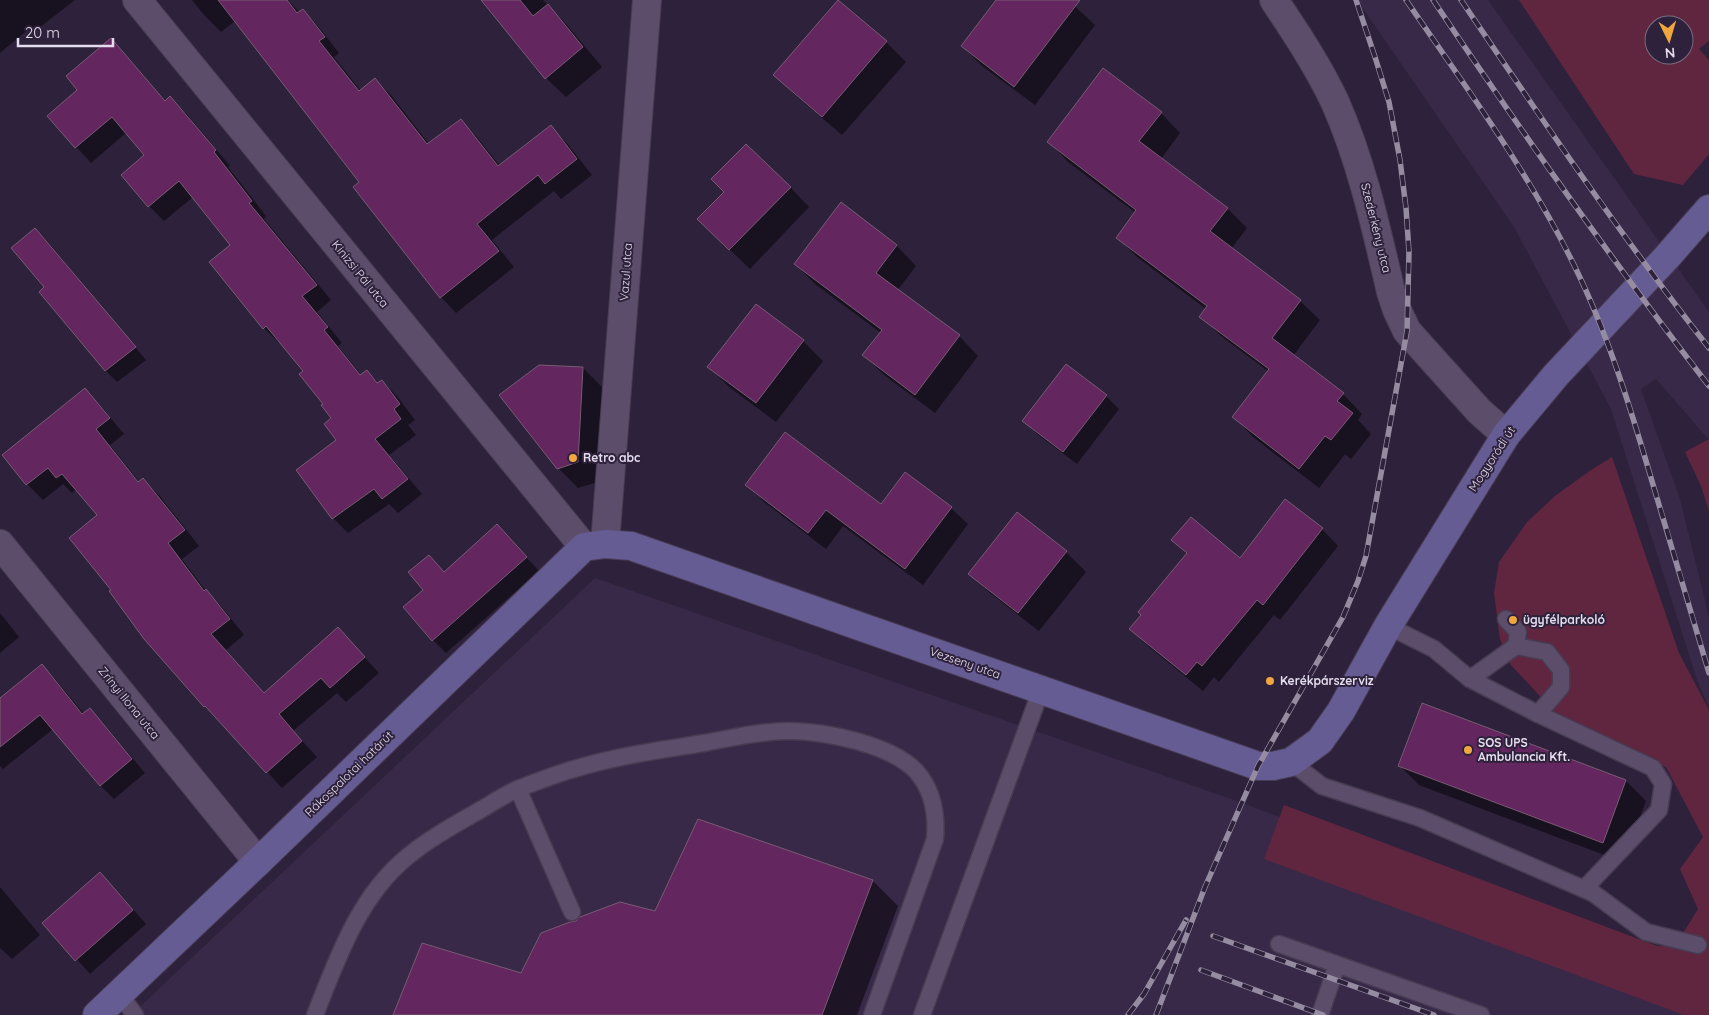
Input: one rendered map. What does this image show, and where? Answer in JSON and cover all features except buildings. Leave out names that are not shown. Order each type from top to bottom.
[{"type":"street","name":"Kinizsi Pál utca","points":[[137,0],[595,546]]},
{"type":"street","name":"Vazul utca","points":[[595,546],[647,0]]},
{"type":"street","name":"Szederkény utca","points":[[1274,0],[1318,69],[1335,102],[1364,180],[1391,292],[1407,331],[1479,411],[1506,435]]},
{"type":"street","name":"Mogyoródi út","points":[[1320,741],[1341,711],[1388,626],[1506,435],[1556,375],[1667,257],[1709,209]]},
{"type":"street","name":"Zrínyi Ilona utca","points":[[0,544],[258,862]]},
{"type":"street","name":"Vezseny utca","points":[[595,546],[631,546],[1258,766],[1273,766],[1291,762],[1320,741]]},
{"type":"street","name":"Rákospalotai határút","points":[[97,1015],[128,1005],[258,862],[595,546]]},
{"type":"lane","points":[[1470,679],[1516,646],[1518,632],[1506,619]]},
{"type":"lane","points":[[1388,626],[1434,649],[1470,679],[1538,714],[1653,768],[1663,784],[1659,810],[1584,889]]},
{"type":"lane","points":[[1516,646],[1547,652],[1560,670],[1561,687],[1538,714]]},
{"type":"lane","points":[[922,1015],[1041,690]]},
{"type":"lane","points":[[315,1015],[338,955],[378,887],[405,858],[425,842],[518,789],[574,769],[635,755],[758,734],[787,731],[830,735],[862,743],[898,758],[916,771],[928,789],[934,806],[935,839],[872,1015]]},
{"type":"lane","points":[[1291,762],[1322,786],[1420,818],[1593,893],[1646,932],[1698,945]]},
{"type":"lane","points":[[518,789],[572,912]]},
{"type":"lane","points":[[1279,944],[1480,1015]]},
{"type":"lane","points":[[1320,1015],[1337,965]]},
{"type":"shaded area","points":[[1357,0],[1488,0],[1709,312],[1709,440],[1656,379],[1641,389],[1680,499],[1709,617],[1709,708],[1697,680],[1611,409],[1514,227]]},
{"type":"shaded area","points":[[1519,0],[1709,0],[1709,41],[1699,49],[1709,60],[1709,154],[1683,185],[1634,174]]},
{"type":"shaded area","points":[[1709,439],[1709,511],[1701,486],[1685,452]]},
{"type":"shaded area","points":[[1612,457],[1679,653],[1709,710],[1709,1015],[1684,1015],[1264,859],[1284,805],[1657,946],[1675,946],[1698,909],[1680,869],[1703,837],[1666,767],[1564,722],[1511,665],[1500,639],[1494,593],[1499,562],[1527,522],[1555,496]]},
{"type":"shaded area","points":[[595,578],[1240,802],[1709,980],[1709,1015],[131,1015]]},
{"type":"railway","points":[[1156,1015],[1205,887],[1258,766],[1343,617],[1366,556],[1407,331],[1409,252],[1400,160],[1389,102],[1356,0]]},
{"type":"railway","points":[[1406,0],[1473,97],[1537,196],[1587,292],[1609,347],[1628,403],[1709,673]]},
{"type":"railway","points":[[1433,0],[1568,195],[1637,291],[1709,386]]},
{"type":"railway","points":[[1461,0],[1613,220],[1709,348]]},
{"type":"railway","points":[[1128,1015],[1144,994],[1186,920]]},
{"type":"railway","points":[[1213,936],[1434,1015]]},
{"type":"railway","points":[[1201,970],[1323,1015]]},
{"type":"place","name":"Retro abc","points":[[573,458]]},
{"type":"place","name":"ügyfélparkoló","points":[[1513,620]]},
{"type":"place","name":"Kerékpárszerviz","points":[[1270,681]]},
{"type":"place","name":"SOS UPS Ambulancia Kft.","points":[[1468,750]]}]
